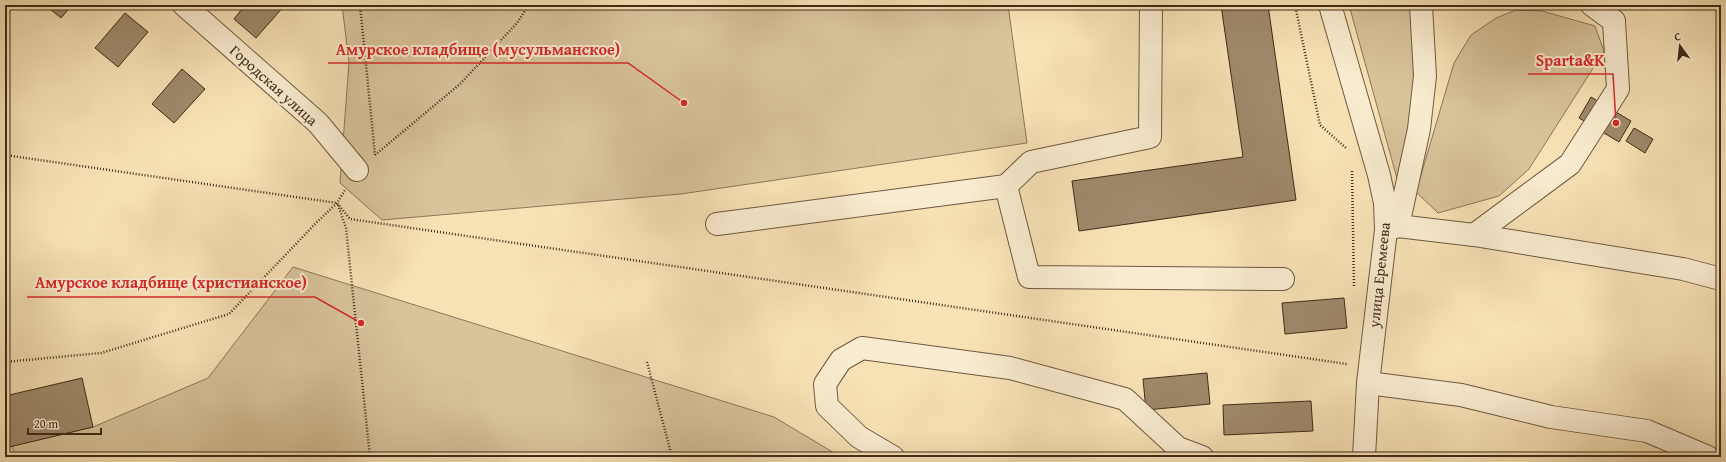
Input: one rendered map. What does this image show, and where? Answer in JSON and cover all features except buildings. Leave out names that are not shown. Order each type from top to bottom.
[{"type":"street","name":"Городская улица","points":[[184,5],[318,123],[357,170]]},
{"type":"street","points":[[717,224],[1006,186],[1031,162],[1150,137],[1151,5]]},
{"type":"street","name":"улица Еремеева","points":[[1330,5],[1379,175],[1392,228],[1368,383],[1364,457]]},
{"type":"street","points":[[1422,5],[1425,76],[1419,129],[1392,228],[1474,235],[1683,269],[1721,279]]},
{"type":"street","points":[[1474,235],[1570,164],[1618,89],[1614,21],[1592,5]]},
{"type":"street","points":[[1006,186],[1029,277],[1284,279]]},
{"type":"street","points":[[893,457],[859,437],[827,406],[825,384],[841,360],[862,348],[1010,368],[1125,399],[1178,448],[1202,457]]},
{"type":"street","points":[[1368,383],[1461,395],[1551,417],[1647,431],[1708,457]]},
{"type":"path","points":[[360,5],[375,155]]},
{"type":"path","points":[[5,362],[101,352],[229,314],[316,223],[338,203],[357,170],[460,84],[517,23],[529,5]]},
{"type":"path","points":[[1295,5],[1320,125],[1351,152]]},
{"type":"path","points":[[5,155],[338,203],[350,219],[1348,364]]},
{"type":"path","points":[[1352,168],[1354,286]]},
{"type":"path","points":[[338,203],[346,228],[370,457]]},
{"type":"path","points":[[647,362],[672,457]]},
{"type":"shaded area","points":[[342,5],[1008,5],[1027,143],[681,194],[382,220],[340,183],[349,62]]},
{"type":"shaded area","points":[[1349,5],[1415,5],[1419,80],[1398,182]]},
{"type":"shaded area","points":[[1516,10],[1542,11],[1595,26],[1604,51],[1529,169],[1499,196],[1438,213],[1416,192],[1454,63],[1471,35],[1496,18]]},
{"type":"shaded area","points":[[293,267],[774,417],[841,457],[15,457],[12,446],[93,427],[208,378]]},
{"type":"place","name":"Амурское кладбище (мусульманское)","points":[[684,103]]},
{"type":"place","name":"Sparta&K","points":[[1616,123]]},
{"type":"place","name":"Амурское кладбище (христианское)","points":[[361,323]]}]
